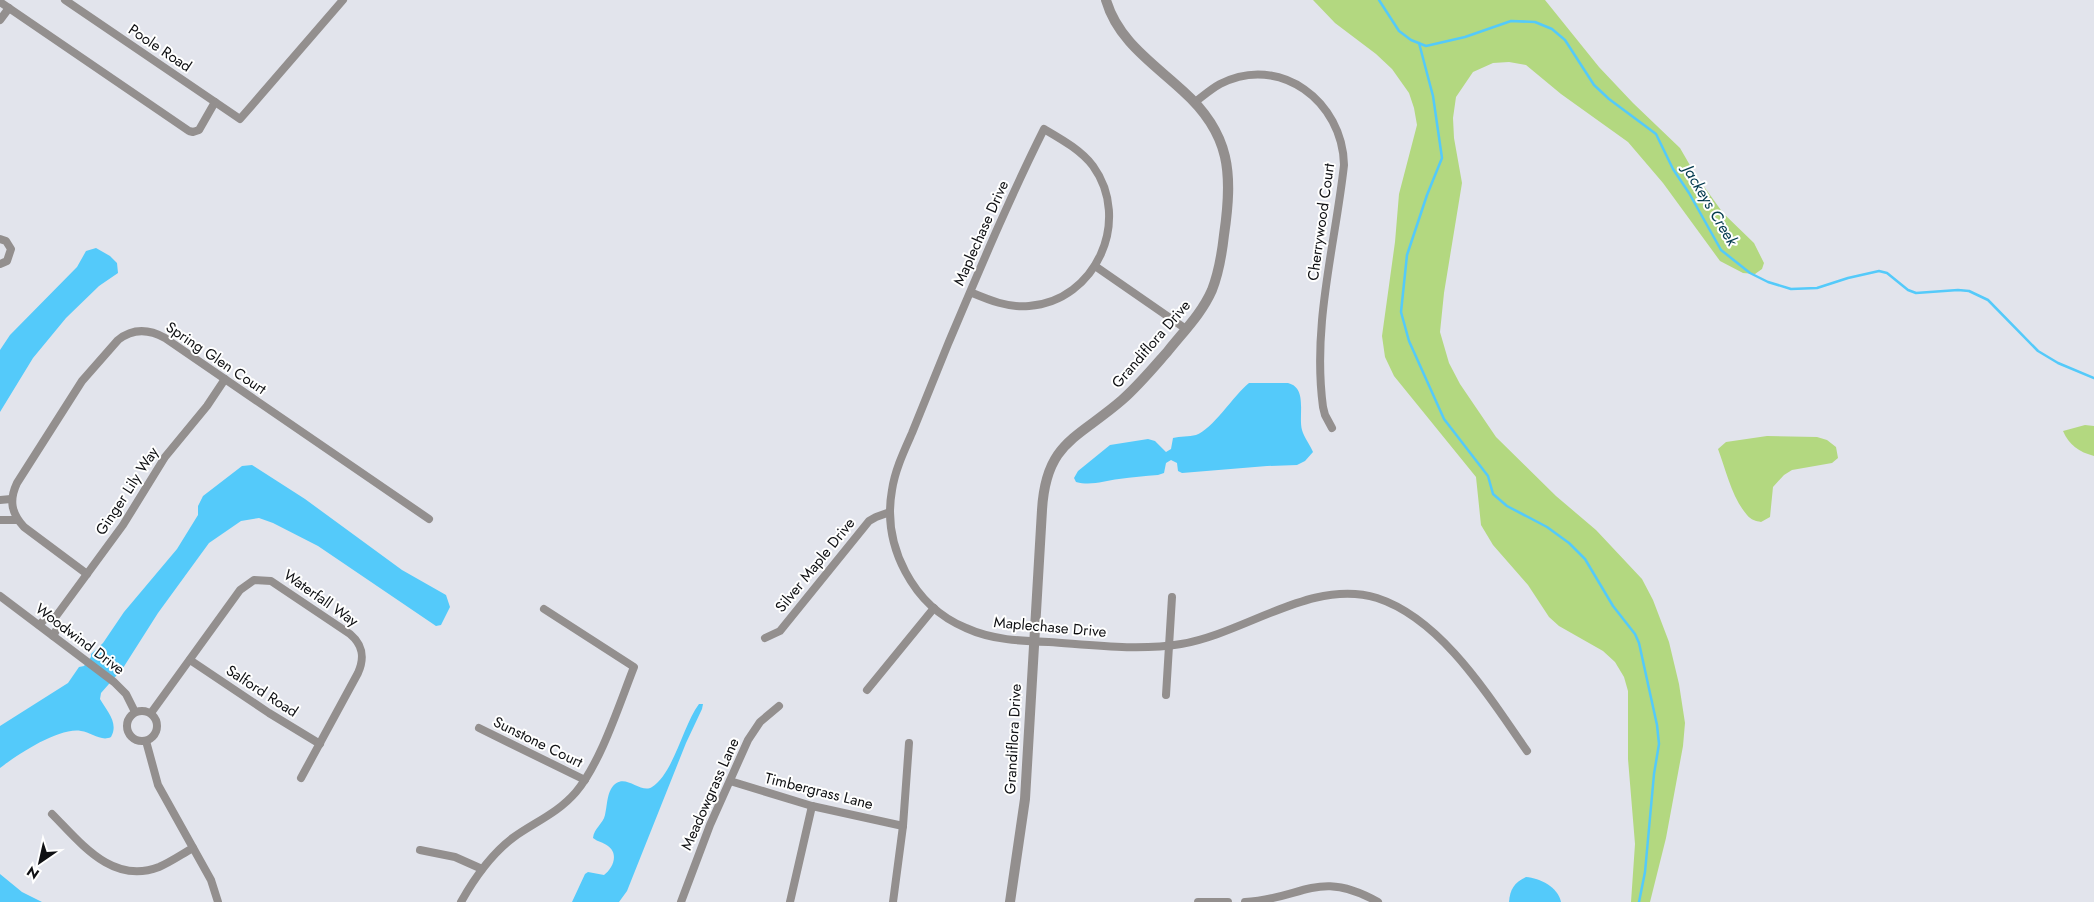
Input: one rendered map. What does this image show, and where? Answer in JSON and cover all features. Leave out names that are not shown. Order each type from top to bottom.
[{"type":"street","name":"Poole Road","points":[[65,0],[240,119],[343,0]]},
{"type":"street","name":"Grandiflora Drive","points":[[1010,902],[1023,818],[1042,498],[1046,478],[1056,457],[1070,439],[1132,391],[1202,310],[1217,276],[1227,216],[1230,185],[1229,172],[1215,130],[1195,102],[1128,41],[1113,18],[1106,0]]},
{"type":"street","points":[[0,2],[189,131],[200,130],[216,102]]},
{"type":"street","points":[[0,20],[9,8]]},
{"type":"street","name":"Cherrywood Court","points":[[1195,102],[1210,90],[1229,80],[1252,75],[1275,76],[1300,86],[1310,94],[1321,104],[1336,125],[1343,147],[1344,165],[1322,309],[1319,348],[1323,407],[1332,428]]},
{"type":"street","name":"Maplechase Drive","points":[[1095,266],[1106,242],[1109,230],[1109,208],[1103,184],[1091,164],[1082,154],[1044,129],[991,242],[897,470],[892,490],[891,532],[900,560],[914,586],[934,608],[955,623],[980,633],[1013,640],[1125,647],[1168,646],[1196,641],[1326,594],[1351,594],[1378,599],[1392,604],[1413,617],[1459,659],[1477,680],[1527,751]]},
{"type":"street","points":[[0,239],[6,242],[11,249],[7,261],[0,264]]},
{"type":"street","points":[[970,292],[1002,304],[1016,306],[1041,304],[1072,291],[1095,266],[1186,330]]},
{"type":"street","name":"Spring Glen Court","points":[[11,499],[17,483],[75,391],[101,358],[124,335],[138,330],[159,334],[429,519]]},
{"type":"street","name":"Ginger Lily Way","points":[[39,625],[46,618],[54,618],[123,525],[165,457],[207,406],[225,380]]},
{"type":"street","points":[[0,500],[11,499],[12,510],[17,520],[31,533],[87,574]]},
{"type":"street","name":"Silver Maple Drive","points":[[765,638],[780,631],[869,521],[890,512]]},
{"type":"street","points":[[0,520],[17,520]]},
{"type":"street","name":"Waterfall Way","points":[[151,713],[244,586],[260,579],[271,581],[350,634],[360,644],[362,650],[361,667],[301,778]]},
{"type":"street","name":"Woodwind Drive","points":[[0,596],[114,682],[126,694],[135,712]]},
{"type":"street","points":[[1166,695],[1172,597]]},
{"type":"street","points":[[867,690],[934,608]]},
{"type":"street","points":[[461,902],[482,869],[506,844],[561,807],[576,793],[596,760],[634,667],[544,609]]},
{"type":"street","points":[[53,636],[58,627],[54,618]]},
{"type":"street","name":"Salford Road","points":[[190,660],[269,713],[320,744]]},
{"type":"street","name":"Meadowgrass Lane","points":[[681,902],[700,848],[754,730],[760,722],[779,706]]},
{"type":"street","points":[[145,710],[151,713],[157,722],[157,730],[146,741],[135,739],[128,730],[128,719],[135,712],[145,710]]},
{"type":"street","name":"Sunstone Court","points":[[479,728],[585,780]]},
{"type":"street","points":[[146,741],[158,785],[211,880],[218,902]]},
{"type":"street","points":[[893,902],[903,826],[909,743]]},
{"type":"street","name":"Timbergrass Lane","points":[[730,781],[812,806],[903,826]]},
{"type":"street","points":[[790,902],[812,806]]},
{"type":"street","points":[[52,814],[91,853],[103,862],[118,869],[149,870],[193,848]]},
{"type":"street","points":[[420,850],[455,857],[482,869]]},
{"type":"street","points":[[1245,902],[1266,900],[1304,888],[1329,885],[1348,888],[1378,902]]},
{"type":"street","points":[[1198,902],[1228,902]]},
{"type":"green space","points":[[1313,0],[1545,0],[1599,67],[1680,148],[1695,174],[1723,213],[1754,243],[1764,263],[1762,269],[1755,274],[1743,273],[1720,261],[1663,183],[1628,142],[1561,94],[1526,65],[1509,62],[1493,63],[1473,72],[1456,97],[1453,118],[1454,138],[1462,183],[1444,293],[1440,332],[1449,363],[1460,384],[1496,437],[1556,496],[1596,530],[1642,579],[1653,600],[1669,642],[1679,684],[1685,723],[1683,746],[1666,838],[1650,902],[1631,902],[1635,844],[1628,759],[1628,691],[1624,677],[1615,662],[1603,651],[1559,626],[1549,617],[1528,585],[1493,545],[1481,525],[1476,477],[1394,376],[1385,357],[1382,336],[1395,242],[1399,194],[1417,125],[1414,108],[1409,93],[1392,69],[1376,54],[1335,23]]},
{"type":"green space","points":[[2085,425],[2094,426],[2094,456],[2075,447],[2063,431]]},
{"type":"green space","points":[[1767,436],[1817,437],[1827,440],[1836,447],[1838,458],[1832,463],[1792,470],[1784,475],[1773,487],[1770,517],[1761,522],[1750,518],[1737,500],[1718,449],[1726,442]]},
{"type":"water","points":[[96,248],[110,256],[117,263],[118,273],[99,286],[66,318],[33,358],[0,412],[0,350],[10,335],[77,267],[86,251]]},
{"type":"water","points":[[1249,383],[1288,383],[1298,390],[1301,403],[1302,430],[1313,452],[1305,461],[1297,465],[1182,473],[1178,471],[1177,463],[1171,460],[1166,463],[1164,473],[1158,475],[1092,483],[1076,482],[1074,478],[1078,471],[1110,445],[1148,439],[1155,441],[1166,452],[1171,449],[1173,438],[1193,436],[1202,432],[1216,420]]},
{"type":"water","points":[[252,465],[305,499],[402,570],[446,595],[450,607],[441,625],[436,626],[318,546],[259,518],[241,521],[209,543],[158,613],[123,668],[101,693],[100,699],[113,722],[114,727],[111,737],[104,738],[81,731],[61,733],[39,743],[0,768],[0,726],[68,683],[79,667],[84,666],[91,657],[91,654],[103,643],[124,612],[177,549],[198,515],[198,506],[203,496],[242,466]]},
{"type":"water","points":[[699,704],[703,704],[702,709],[686,743],[627,891],[619,902],[572,902],[585,874],[588,872],[604,875],[614,861],[611,849],[593,838],[595,831],[604,818],[611,789],[621,781],[647,789],[660,780],[672,760]]},
{"type":"water","points":[[0,874],[22,892],[42,902],[0,902]]},
{"type":"water","points":[[1526,877],[1548,884],[1556,892],[1561,902],[1509,902],[1513,887]]},
{"type":"waterway","name":"Jackeys Creek","points":[[1379,0],[1399,31],[1411,40],[1426,46],[1465,37],[1511,21],[1535,22],[1552,29],[1565,40],[1594,85],[1609,99],[1656,134],[1673,169],[1689,193],[1721,250],[1750,273],[1768,282],[1791,289],[1817,288],[1879,271],[1887,273],[1908,290],[1916,293],[1969,291],[1988,300],[2038,351],[2058,363],[2094,378]]},
{"type":"waterway","points":[[1419,43],[1433,96],[1442,158],[1427,195],[1407,255],[1401,312],[1409,341],[1444,419],[1488,476],[1493,494],[1507,506],[1547,527],[1569,543],[1585,559],[1613,606],[1635,634],[1639,643],[1657,725],[1659,744],[1654,774],[1645,872],[1639,902]]}]
